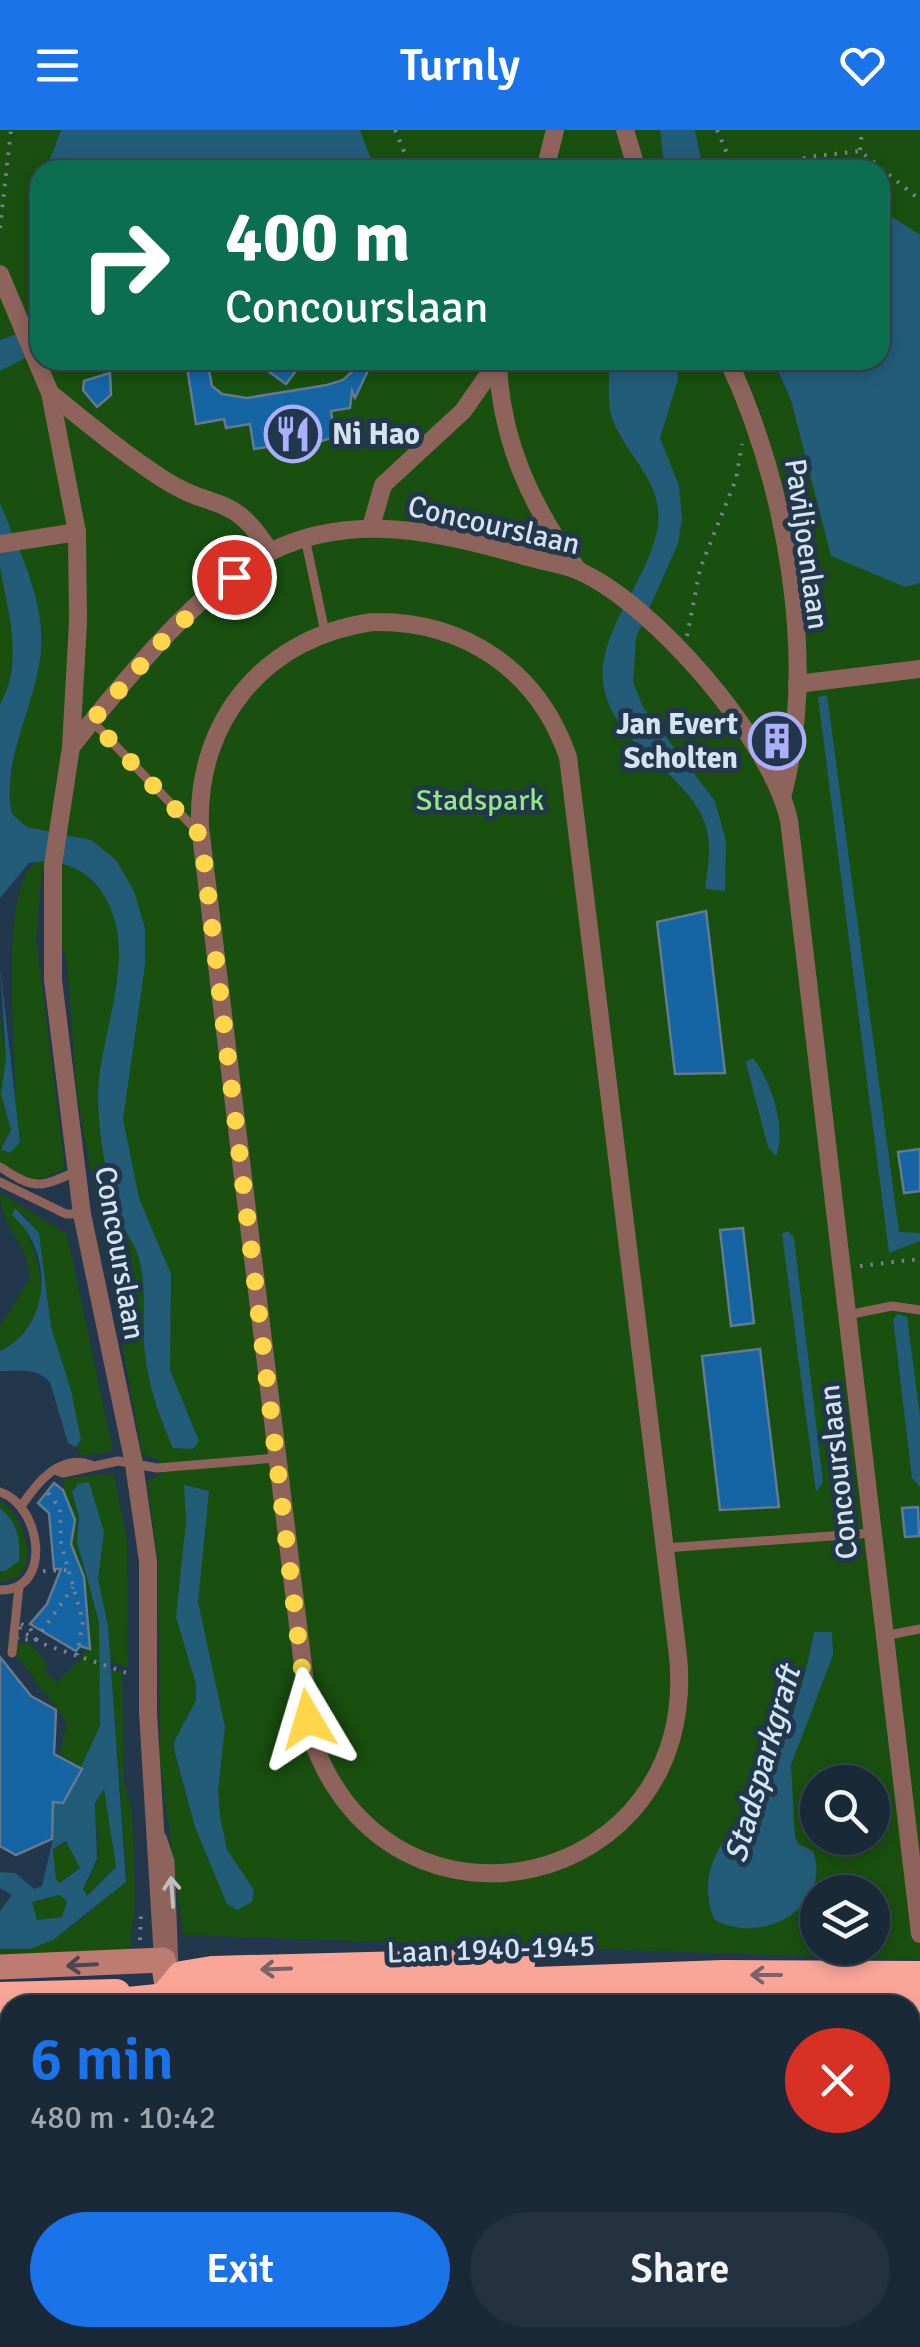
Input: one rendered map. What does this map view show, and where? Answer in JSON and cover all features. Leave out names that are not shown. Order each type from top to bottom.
[{"type":"highway","points":[[167,1995],[188,1973],[375,1965],[600,1965],[722,1975]]},
{"type":"highway","name":"Laan 1940-1945","points":[[197,1995],[722,1975],[881,1988],[900,1995]]},
{"type":"highway","name":"Laan 1940-1945","points":[[765,1995],[881,1988],[920,1976]]},
{"type":"main road","points":[[0,1967],[163,1960],[164,1995]]},
{"type":"street","points":[[548,160],[555,130]]},
{"type":"street","points":[[625,130],[634,160]]},
{"type":"street","points":[[0,274],[30,342]]},
{"type":"street","points":[[41,370],[50,393],[77,532],[78,622],[70,747]]},
{"type":"street","points":[[372,528],[383,485],[464,411],[491,370]]},
{"type":"street","points":[[498,370],[499,400],[510,445],[552,535],[578,570]]},
{"type":"street","name":"Paviljoenlaan","points":[[733,370],[748,404],[779,499],[813,682],[783,794]]},
{"type":"street","points":[[50,393],[128,456],[174,486],[240,511],[270,552]]},
{"type":"street","name":"Concourslaan","points":[[163,1960],[148,1712],[148,1561],[134,1464],[76,1171],[53,980],[53,865],[58,823],[70,747],[170,632],[270,552],[304,538],[372,528],[420,531],[578,570],[620,597],[647,616],[682,650],[753,744],[783,794],[920,1934]]},
{"type":"street","points":[[10,543],[77,532]]},
{"type":"street","points":[[394,622],[456,635],[511,668],[540,700],[560,737],[572,778],[680,1701],[671,1745],[652,1786],[624,1821],[569,1858],[504,1874],[452,1870],[402,1852],[368,1828],[340,1796],[320,1759],[308,1719],[201,836],[205,764],[231,706],[274,659],[325,632],[394,622]]},
{"type":"street","points":[[813,682],[920,668]]},
{"type":"lane","points":[[304,538],[325,632]]},
{"type":"lane","points":[[92,721],[201,836]]},
{"type":"lane","points":[[0,1167],[27,1185],[41,1186],[76,1171]]},
{"type":"lane","points":[[0,1182],[66,1214],[82,1214]]},
{"type":"lane","points":[[848,1315],[892,1306],[920,1310]]},
{"type":"lane","points":[[22,1504],[38,1483],[55,1470],[134,1464],[157,1468],[276,1458]]},
{"type":"lane","points":[[0,1492],[22,1504],[34,1535],[33,1568],[19,1586],[12,1653]]},
{"type":"lane","points":[[665,1548],[872,1532]]},
{"type":"lane","points":[[0,1590],[19,1586]]},
{"type":"lane","points":[[884,1636],[920,1629]]},
{"type":"lane","points":[[156,1816],[171,1880],[177,1957],[165,1995]]},
{"type":"path","points":[[0,228],[11,130]]},
{"type":"path","points":[[395,130],[408,160]]},
{"type":"path","points":[[717,130],[730,160]]},
{"type":"path","points":[[860,151],[862,130]]},
{"type":"path","points":[[800,160],[860,151],[871,160]]},
{"type":"path","points":[[890,176],[920,200]]},
{"type":"path","points":[[682,650],[696,603],[700,569],[736,479],[748,404]]},
{"type":"path","points":[[841,1268],[920,1259]]},
{"type":"path","points":[[47,1492],[60,1508],[68,1570],[83,1621],[77,1655]]},
{"type":"path","points":[[34,1535],[62,1532]]},
{"type":"path","points":[[52,1571],[68,1570]]},
{"type":"path","points":[[27,1642],[36,1640],[73,1587]]},
{"type":"path","points":[[28,1631],[43,1644],[133,1676]]},
{"type":"green space","name":"Stadspark","points":[[0,130],[920,130],[920,1960],[890,1959],[890,1875],[800,1875],[800,1956],[183,1935],[160,1760],[158,1563],[147,1481],[161,1474],[159,1460],[142,1454],[77,1095],[67,963],[42,868],[36,939],[65,1169],[33,1182],[0,1163],[0,1016],[6,1058],[1,1094],[11,1130],[2,1144],[10,1153],[15,1092],[14,924],[27,873],[39,861],[27,827],[12,814],[9,783],[14,760],[0,708]],"holes":[[[194,1704],[219,1881],[195,1827],[175,1753],[174,1742]]]},
{"type":"green space","points":[[0,1193],[67,1234],[113,1451],[82,1456],[76,1447],[80,1445],[71,1390],[51,1327],[41,1247],[27,1217],[15,1208],[32,1247],[41,1287],[33,1323],[20,1338],[0,1351],[0,1326],[29,1280],[25,1256],[5,1218]]},
{"type":"green space","points":[[113,1470],[127,1539],[128,1668],[110,1661],[98,1579],[104,1532],[75,1485],[72,1492],[79,1516],[77,1542],[99,1622],[100,1726],[83,1768],[59,1755],[67,1722],[16,1655],[16,1644],[31,1644],[48,1666],[44,1672],[57,1682],[81,1659],[85,1648],[90,1649],[84,1577],[71,1544],[75,1519],[63,1489],[65,1478],[113,1474]]},
{"type":"green space","points":[[0,1501],[23,1533],[27,1560],[23,1571],[14,1578],[0,1581]]},
{"type":"green space","points":[[111,1670],[122,1673],[124,1782],[132,1811],[135,1900],[129,1955],[0,1962],[0,1949],[40,1943],[71,1928],[127,1876]]},
{"type":"green space","points":[[104,1789],[116,1867],[87,1896],[83,1890],[95,1867],[97,1802]]},
{"type":"green space","points":[[68,1842],[80,1868],[60,1883],[56,1881],[53,1849]]},
{"type":"green space","points":[[59,1895],[67,1901],[62,1917],[37,1920],[32,1902]]},
{"type":"water","points":[[61,130],[360,130],[371,160],[50,160]]},
{"type":"water","points":[[660,130],[695,130],[701,160],[664,160]]},
{"type":"water","points":[[890,216],[920,235],[920,583],[905,587],[831,556],[791,400],[778,370],[890,370]]},
{"type":"water","points":[[30,330],[30,355],[0,371],[0,340]]},
{"type":"water","points":[[609,370],[677,370],[678,379],[660,438],[679,486],[682,519],[678,544],[636,637],[633,682],[643,707],[715,801],[726,841],[725,891],[705,889],[709,842],[702,816],[677,783],[628,735],[606,696],[603,675],[611,634],[651,552],[658,514],[652,486],[613,421]]},
{"type":"water","points":[[0,503],[35,593],[41,631],[38,670],[11,773],[12,814],[27,827],[91,840],[116,860],[134,891],[145,928],[145,965],[123,1119],[139,1198],[171,1274],[170,1370],[199,1441],[193,1449],[173,1448],[153,1395],[144,1348],[141,1268],[113,1195],[102,1144],[98,1093],[119,956],[112,912],[90,878],[56,862],[29,863],[0,898],[0,704],[12,671],[13,653],[0,566]]},
{"type":"water","points":[[827,695],[899,1232],[920,1233],[920,1241],[889,1253],[818,697]]},
{"type":"water","points":[[0,966],[20,1142],[10,1153],[1,1149],[11,1130],[1,1094],[6,1058]]},
{"type":"water","points":[[753,1058],[766,1079],[775,1106],[780,1133],[776,1156],[768,1147],[747,1067],[746,1061]]},
{"type":"water","points":[[15,1208],[39,1233],[51,1327],[71,1390],[81,1440],[76,1447],[68,1443],[50,1382],[33,1372],[0,1371],[0,1351],[30,1325],[41,1287],[35,1248],[12,1215]]},
{"type":"water","points":[[788,1231],[794,1238],[823,1482],[816,1492],[782,1234]]},
{"type":"water","points":[[898,1314],[907,1317],[920,1416],[920,1487],[912,1478],[893,1319]]},
{"type":"water","points":[[89,1482],[104,1532],[98,1579],[108,1626],[126,1882],[53,1940],[30,1949],[0,1949],[0,1911],[12,1895],[0,1888],[0,1872],[15,1873],[34,1889],[42,1886],[53,1839],[53,1802],[64,1803],[100,1726],[99,1622],[77,1542],[79,1516],[72,1492],[78,1484]],"holes":[[[104,1789],[116,1867],[87,1896],[83,1889],[97,1859],[95,1803]],[[66,1841],[80,1868],[60,1883],[56,1880],[53,1849]],[[59,1895],[67,1901],[62,1917],[37,1920],[32,1902]]]},
{"type":"water","points":[[184,1485],[209,1491],[198,1602],[225,1727],[218,1791],[220,1816],[227,1850],[254,1890],[252,1902],[237,1910],[227,1904],[195,1827],[175,1753],[174,1742],[196,1700],[196,1684],[176,1617],[186,1521]]},
{"type":"water","points":[[0,1508],[14,1525],[19,1545],[19,1561],[4,1572],[0,1571]]},
{"type":"water","points":[[814,1632],[832,1632],[833,1655],[791,1765],[795,1837],[800,1855],[814,1855],[815,1875],[800,1875],[800,1907],[788,1917],[771,1925],[732,1926],[714,1919],[709,1897],[713,1861],[764,1780],[801,1689]]},
{"type":"building","points":[[187,370],[209,370],[212,386],[222,394],[247,398],[327,385],[343,380],[353,370],[368,370],[355,398],[352,391],[350,408],[331,411],[335,437],[290,450],[274,446],[254,449],[250,424],[226,428],[224,419],[196,424]]},
{"type":"building","points":[[268,370],[296,370],[286,384]]},
{"type":"building","points":[[110,373],[111,395],[97,407],[83,390],[84,381]]},
{"type":"building","points":[[706,911],[725,1073],[675,1074],[657,922]]},
{"type":"building","points":[[920,1149],[920,1191],[904,1193],[898,1152]]},
{"type":"building","points":[[743,1228],[754,1323],[731,1326],[720,1230]]},
{"type":"building","points":[[760,1349],[779,1507],[720,1510],[702,1356]]},
{"type":"building","points":[[54,1483],[63,1490],[75,1520],[71,1544],[84,1577],[90,1649],[80,1646],[76,1651],[30,1624],[47,1604],[61,1569],[54,1569],[49,1513],[38,1503]]},
{"type":"building","points":[[918,1507],[919,1536],[905,1537],[902,1508]]},
{"type":"building","points":[[0,1657],[31,1696],[56,1710],[54,1754],[82,1769],[63,1803],[53,1802],[52,1839],[16,1855],[0,1846]]},
{"type":"place","name":"Ni Hao","points":[[293,434]]},
{"type":"place","name":"Jan Evert Scholten","points":[[777,741]]},
{"type":"route","points":[[234,577],[170,632],[92,721],[201,836],[308,1719]]},
{"type":"water label","name":"Stadsparkgraft","points":[[762,1764]]}]
